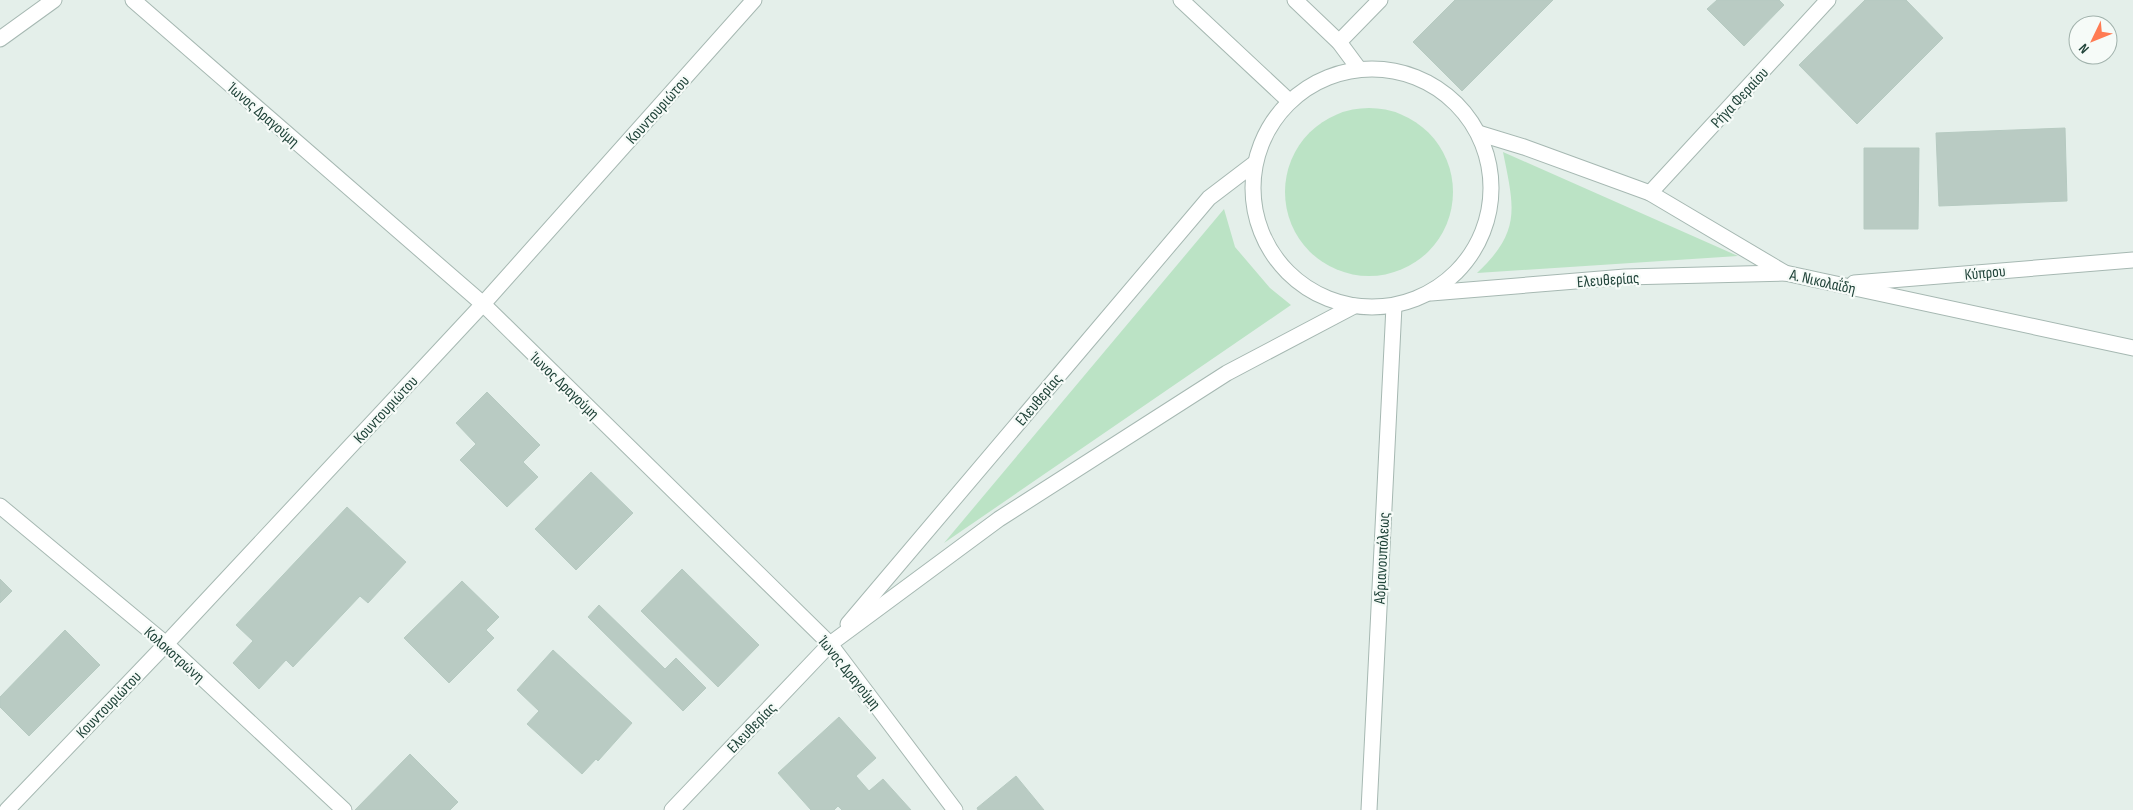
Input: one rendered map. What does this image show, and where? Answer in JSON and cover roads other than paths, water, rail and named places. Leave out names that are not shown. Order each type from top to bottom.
[{"type":"street","points":[[0,39],[54,0]]},
{"type":"street","name":"Ίωνος Δραγούμη","points":[[133,0],[483,304],[830,644],[955,810]]},
{"type":"street","name":"Κουντουριώτου","points":[[7,810],[166,644],[483,304],[754,0]]},
{"type":"street","points":[[1181,0],[1289,101]]},
{"type":"street","points":[[1295,0],[1339,42],[1359,68]]},
{"type":"street","points":[[1339,42],[1380,0]]},
{"type":"street","name":"Ρήγα Φεραίου","points":[[1650,193],[1828,0]]},
{"type":"street","points":[[1359,68],[1394,70],[1428,82],[1457,104],[1478,133],[1490,168],[1491,205],[1481,240],[1460,270],[1431,293],[1394,306],[1354,306],[1317,294],[1286,271],[1280,263],[1264,239],[1253,202],[1255,163],[1262,140],[1274,119],[1289,101],[1317,82],[1333,74],[1359,68]]},
{"type":"street","name":"Α. Νικολαΐδη","points":[[1478,133],[1524,147],[1650,193],[1785,273],[2133,348]]},
{"type":"street","name":"Ελευθερίας","points":[[672,810],[830,644],[1209,198],[1255,163]]},
{"type":"street","name":"Κύπρου","points":[[1838,284],[2133,260]]},
{"type":"street","name":"Ελευθερίας","points":[[1431,293],[1625,277],[1785,273]]},
{"type":"street","name":"Ελευθερίας","points":[[830,644],[999,519],[1227,373],[1354,306]]},
{"type":"street","name":"Αδριανουπόλεως","points":[[1369,810],[1394,306]]},
{"type":"street","name":"Κολοκοτρώνη","points":[[0,506],[166,644],[344,810]]}]
